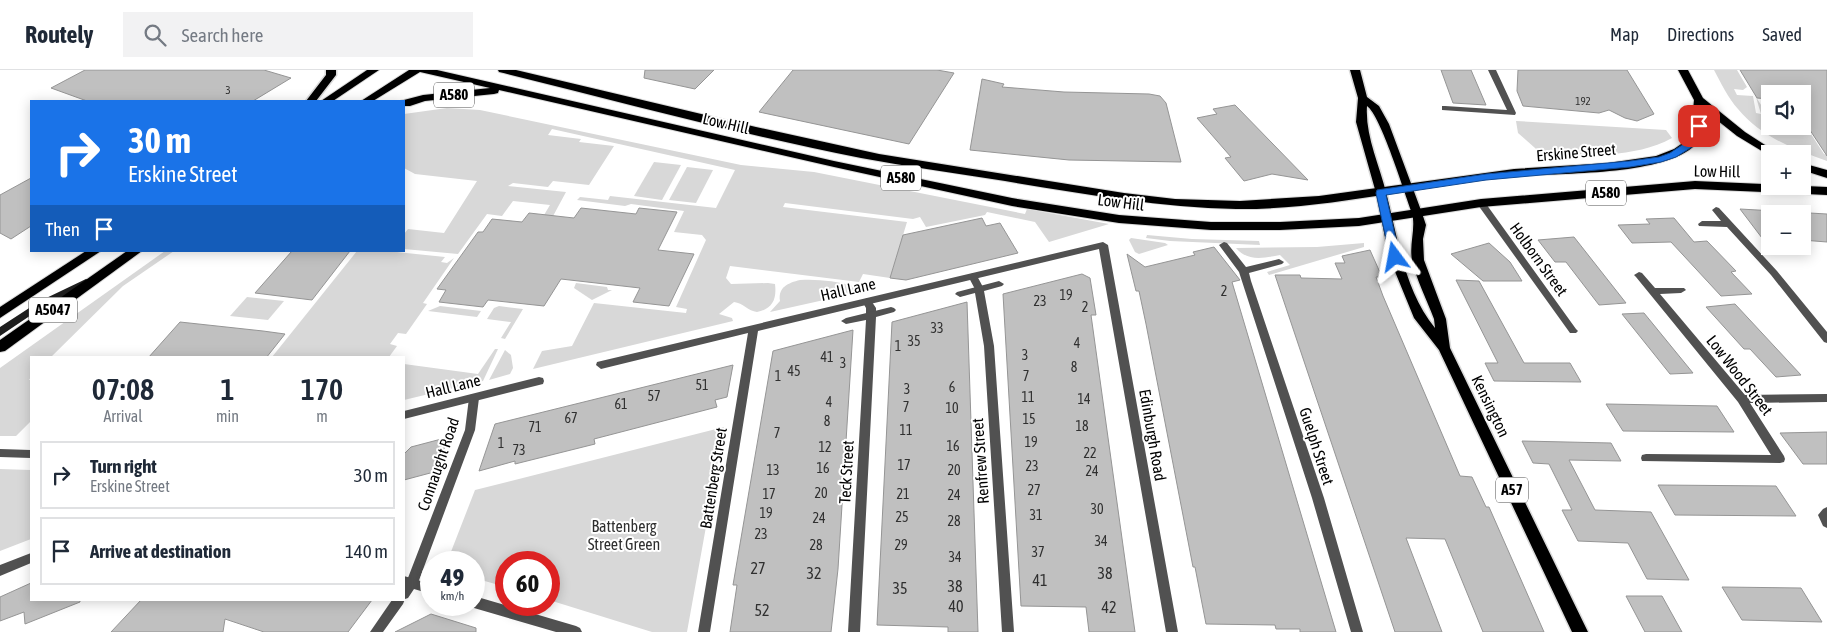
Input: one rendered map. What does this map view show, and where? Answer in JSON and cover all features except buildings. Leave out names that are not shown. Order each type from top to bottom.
[{"type":"highway","points":[[328,100],[374,70]]},
{"type":"highway","points":[[368,100],[416,70]]},
{"type":"highway","name":"Low Hill","points":[[424,70],[505,90],[1012,202],[1119,219],[1211,226],[1280,226],[1359,222],[1481,203],[1695,185],[1827,191]]},
{"type":"highway","name":"Low Hill","points":[[503,70],[842,150],[1122,198],[1204,205],[1299,202],[1381,193]]},
{"type":"highway","points":[[1683,70],[1700,100],[1741,134],[1761,146]]},
{"type":"highway","name":"A580","points":[[405,103],[423,98],[505,90]]},
{"type":"highway","name":"Erskine Street","points":[[1381,193],[1408,187],[1516,173],[1630,164],[1661,159],[1673,155],[1693,139],[1699,126],[1697,109],[1700,100]]},
{"type":"highway","points":[[1811,169],[1827,174]]},
{"type":"highway","name":"A5047","points":[[0,313],[93,252]]},
{"type":"highway","name":"A5047","points":[[0,347],[135,252]]},
{"type":"main road","points":[[312,100],[331,76],[332,70]]},
{"type":"main road","name":"A57","points":[[1355,70],[1363,98],[1361,122],[1381,193]]},
{"type":"main road","name":"A57","points":[[1363,98],[1376,108],[1393,145],[1417,213],[1420,225],[1418,260],[1440,319],[1444,348]]},
{"type":"main road","name":"Kensington","points":[[1381,193],[1395,257],[1420,318],[1444,348],[1580,632]]},
{"type":"main road","points":[[0,332],[43,302],[105,273]]},
{"type":"street","points":[[1445,108],[1512,113],[1492,70]]},
{"type":"street","name":"Holborn Street","points":[[1481,203],[1573,332]]},
{"type":"street","points":[[1716,210],[1774,273],[1827,339]]},
{"type":"street","points":[[1702,224],[1730,224]]},
{"type":"street","name":"Hall Lane","points":[[601,365],[1103,244]]},
{"type":"street","name":"Edinburgh Road","points":[[1103,244],[1172,632]]},
{"type":"street","name":"Guelph Street","points":[[1224,245],[1244,270],[1318,498],[1356,632]]},
{"type":"street","points":[[1244,270],[1279,262]]},
{"type":"street","name":"Renfrew Street","points":[[973,276],[979,289],[989,346],[1008,632]]},
{"type":"street","name":"Low Wood Street","points":[[1639,276],[1742,399],[1780,459],[1646,458]]},
{"type":"street","points":[[960,294],[999,284]]},
{"type":"street","points":[[1653,291],[1681,290]]},
{"type":"street","name":"Teck Street","points":[[854,632],[871,315],[871,308],[867,301]]},
{"type":"street","points":[[846,321],[890,310]]},
{"type":"street","name":"Battenberg Street","points":[[704,632],[754,328]]},
{"type":"street","name":"Hall Lane","points":[[405,415],[539,381]]},
{"type":"street","name":"Connaught Road","points":[[408,582],[470,430],[474,398]]},
{"type":"street","points":[[1742,399],[1827,398]]},
{"type":"street","points":[[0,453],[30,454]]},
{"type":"street","points":[[1827,512],[1824,514],[1827,523]]},
{"type":"street","points":[[0,571],[30,558]]},
{"type":"street","points":[[408,582],[420,586]]},
{"type":"street","points":[[376,632],[399,601]]},
{"type":"street","points":[[485,605],[576,632]]},
{"type":"green space","points":[[1714,70],[1737,70],[1747,87],[1743,90],[1734,89],[1737,95],[1753,96],[1756,113],[1761,114],[1761,130],[1747,119],[1734,105]]},
{"type":"green space","points":[[1756,97],[1761,105],[1761,114]]},
{"type":"green space","points":[[447,108],[480,110],[741,165],[814,172],[1025,214],[1027,209],[1109,224],[1049,242],[1035,222],[987,212],[985,215],[926,227],[920,217],[913,219],[785,203],[783,207],[907,222],[890,278],[863,274],[859,282],[730,266],[726,278],[731,284],[775,284],[775,295],[770,306],[757,312],[734,302],[719,314],[732,318],[733,321],[533,369],[542,351],[572,346],[594,303],[686,313],[687,309],[676,307],[706,240],[702,235],[674,232],[684,211],[631,204],[625,206],[577,200],[580,197],[608,200],[610,196],[716,208],[735,170],[552,129],[548,135],[581,139],[579,142],[614,146],[589,185],[553,181],[548,187],[513,183],[508,186],[566,192],[552,218],[541,220],[550,205],[513,201],[502,216],[487,214],[458,254],[405,249],[405,233],[408,229],[444,233],[477,181],[415,174],[405,169],[405,114]]},
{"type":"green space","points":[[1516,121],[1666,130],[1672,138],[1657,145],[1626,152],[1544,156],[1518,133]]},
{"type":"green space","points":[[1811,134],[1824,154],[1827,155],[1827,161],[1811,155],[1811,145],[1787,145],[1769,135]]},
{"type":"green space","points":[[654,162],[681,165],[662,200],[634,196]]},
{"type":"green space","points":[[687,167],[713,170],[696,203],[669,200]]},
{"type":"green space","points":[[1147,235],[1192,239],[1259,241],[1260,245],[1170,241],[1146,238]]},
{"type":"green space","points":[[1131,238],[1168,245],[1139,254],[1135,252],[1129,240]]},
{"type":"green space","points":[[1364,243],[1364,247],[1269,275],[1267,272],[1290,265],[1280,255],[1256,258],[1246,255],[1236,248],[1317,247]]},
{"type":"green space","points":[[164,252],[173,252],[123,286],[52,356],[30,356],[30,422],[16,436],[0,436],[0,368]]},
{"type":"green space","points":[[356,252],[397,252],[445,257],[441,262],[447,263],[454,258],[423,303],[427,304],[406,334],[398,333],[390,344],[397,346],[390,356],[273,356]]},
{"type":"green space","points":[[800,280],[840,283],[853,286],[855,291],[851,294],[770,312],[780,301],[782,289],[788,284]]},
{"type":"green space","points":[[576,283],[607,287],[608,290],[612,290],[592,300],[574,288]]},
{"type":"green space","points":[[247,297],[284,301],[268,320],[230,316]]},
{"type":"green space","points":[[440,306],[481,311],[477,317],[428,311]]},
{"type":"green space","points":[[499,306],[523,309],[505,339],[501,338],[511,322],[487,319],[494,308]]},
{"type":"green space","points":[[495,349],[498,349],[483,381],[405,400],[405,364],[478,374]]},
{"type":"green space","points":[[505,350],[511,355],[513,368],[510,374],[489,380]]},
{"type":"green space","name":"Battenberg Street Green","points":[[724,427],[687,632],[652,632],[560,603],[560,551],[495,551],[495,584],[485,581],[485,551],[451,551],[475,490]]},
{"type":"green space","points":[[0,469],[30,470],[30,539],[0,551]]},
{"type":"route","points":[[1395,257],[1381,193],[1456,180],[1630,164],[1661,159],[1673,155],[1688,145],[1699,126]]}]
